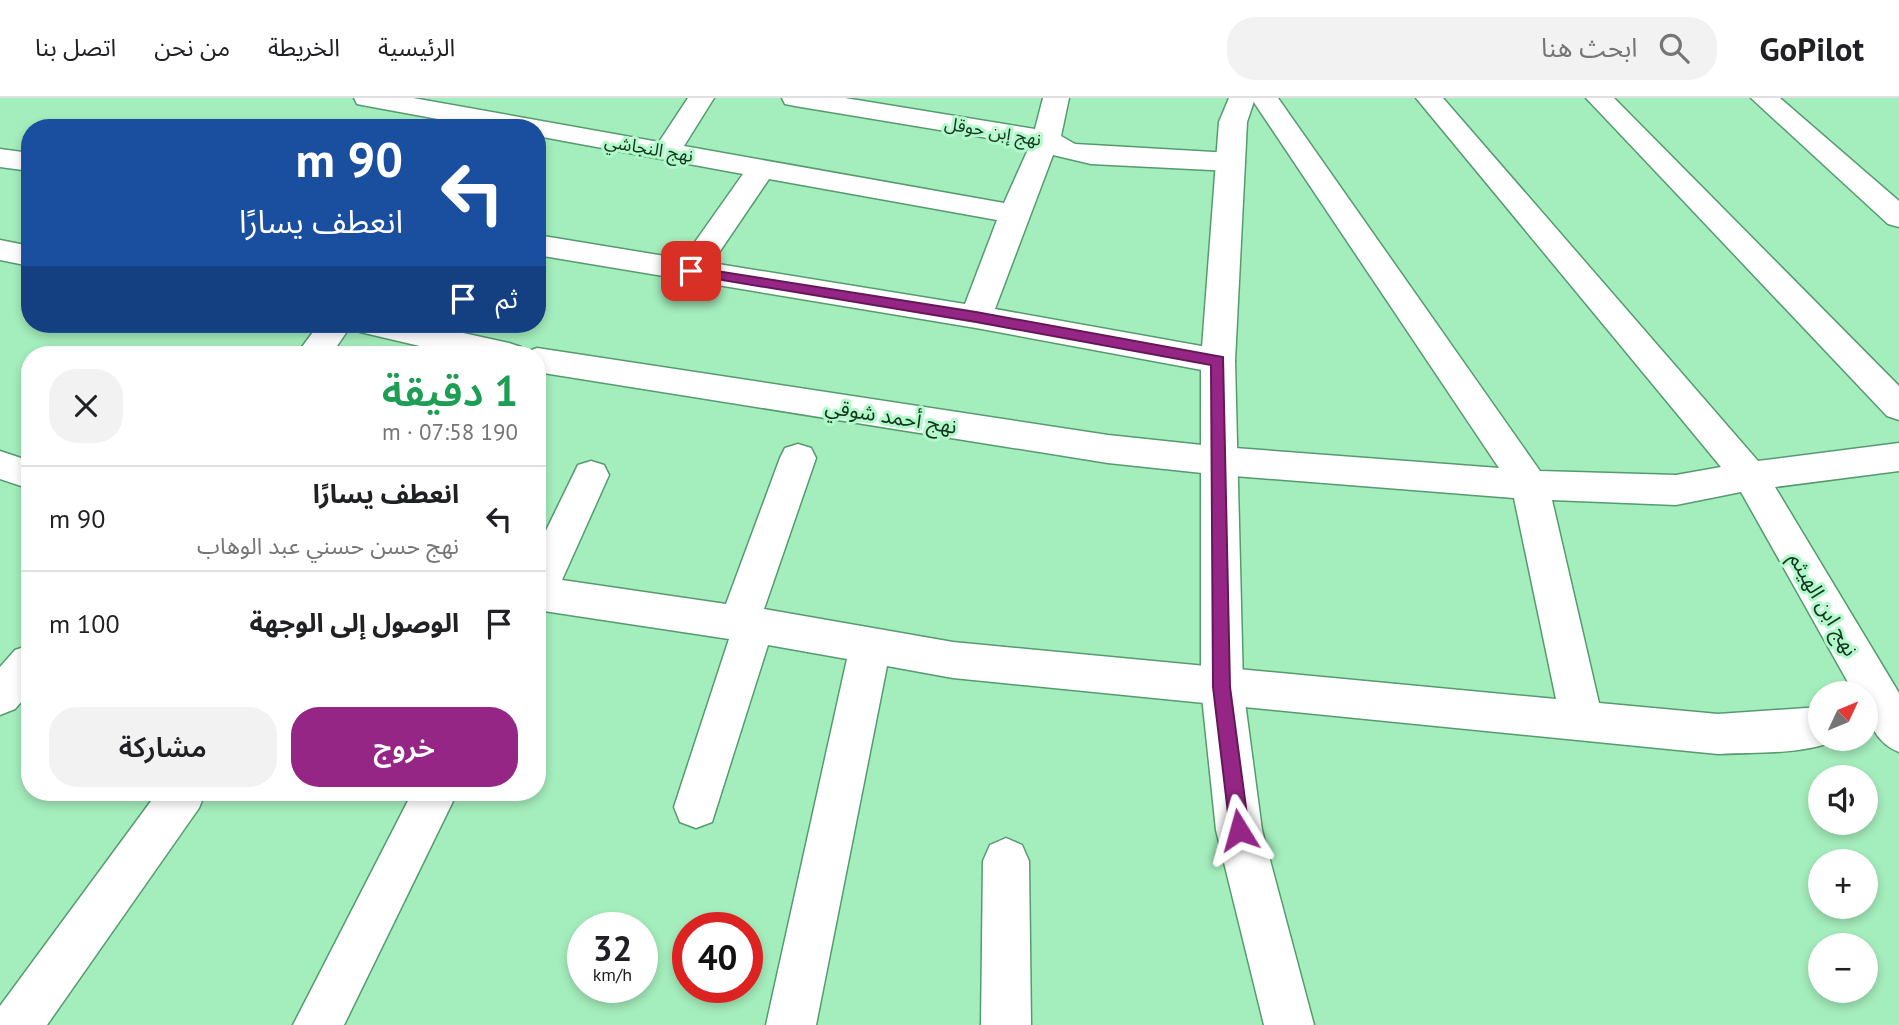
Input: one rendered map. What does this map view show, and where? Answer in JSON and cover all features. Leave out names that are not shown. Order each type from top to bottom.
[{"type":"street","name":"نهج النجاشي","points":[[367,98],[485,119]]},
{"type":"street","points":[[668,150],[701,98]]},
{"type":"street","name":"نهج إبن حوقل","points":[[795,98],[1046,139],[1067,150],[1091,155],[1231,162]]},
{"type":"street","points":[[976,317],[1014,214],[1046,139],[1056,98]]},
{"type":"street","points":[[1241,98],[1233,122],[1218,361],[1234,463],[1222,687],[1239,830],[1289,1025]]},
{"type":"street","points":[[1264,98],[1530,485],[1582,721]]},
{"type":"street","name":"نهج ابن الهيثم","points":[[1429,98],[1750,476],[1885,723]]},
{"type":"street","points":[[1599,98],[1899,407]]},
{"type":"street","points":[[1764,98],[1899,217]]},
{"type":"street","name":"نهج النجاشي","points":[[546,130],[1014,214]]},
{"type":"street","points":[[0,158],[21,162]]},
{"type":"street","points":[[691,271],[761,169]]},
{"type":"street","points":[[546,247],[976,317],[1218,361]]},
{"type":"street","points":[[0,250],[21,254]]},
{"type":"street","points":[[410,333],[466,346]]},
{"type":"street","name":"نهج أحمد شوقي","points":[[546,362],[670,383],[1108,449],[1234,463],[1530,485],[1676,490],[1750,476],[1899,457]]},
{"type":"street","points":[[696,807],[746,624],[798,458]]},
{"type":"street","points":[[0,465],[21,472]]},
{"type":"street","points":[[546,573],[592,475]]},
{"type":"street","points":[[546,593],[953,660],[1718,734],[1808,729]]},
{"type":"street","points":[[792,1025],[870,647]]},
{"type":"street","points":[[0,696],[21,673]]},
{"type":"street","points":[[17,1025],[177,801]]},
{"type":"street","points":[[318,1025],[431,801]]},
{"type":"street","points":[[1006,861],[1006,1025]]},
{"type":"route","points":[[691,271],[976,317],[1218,361],[1222,687],[1239,830]]}]
